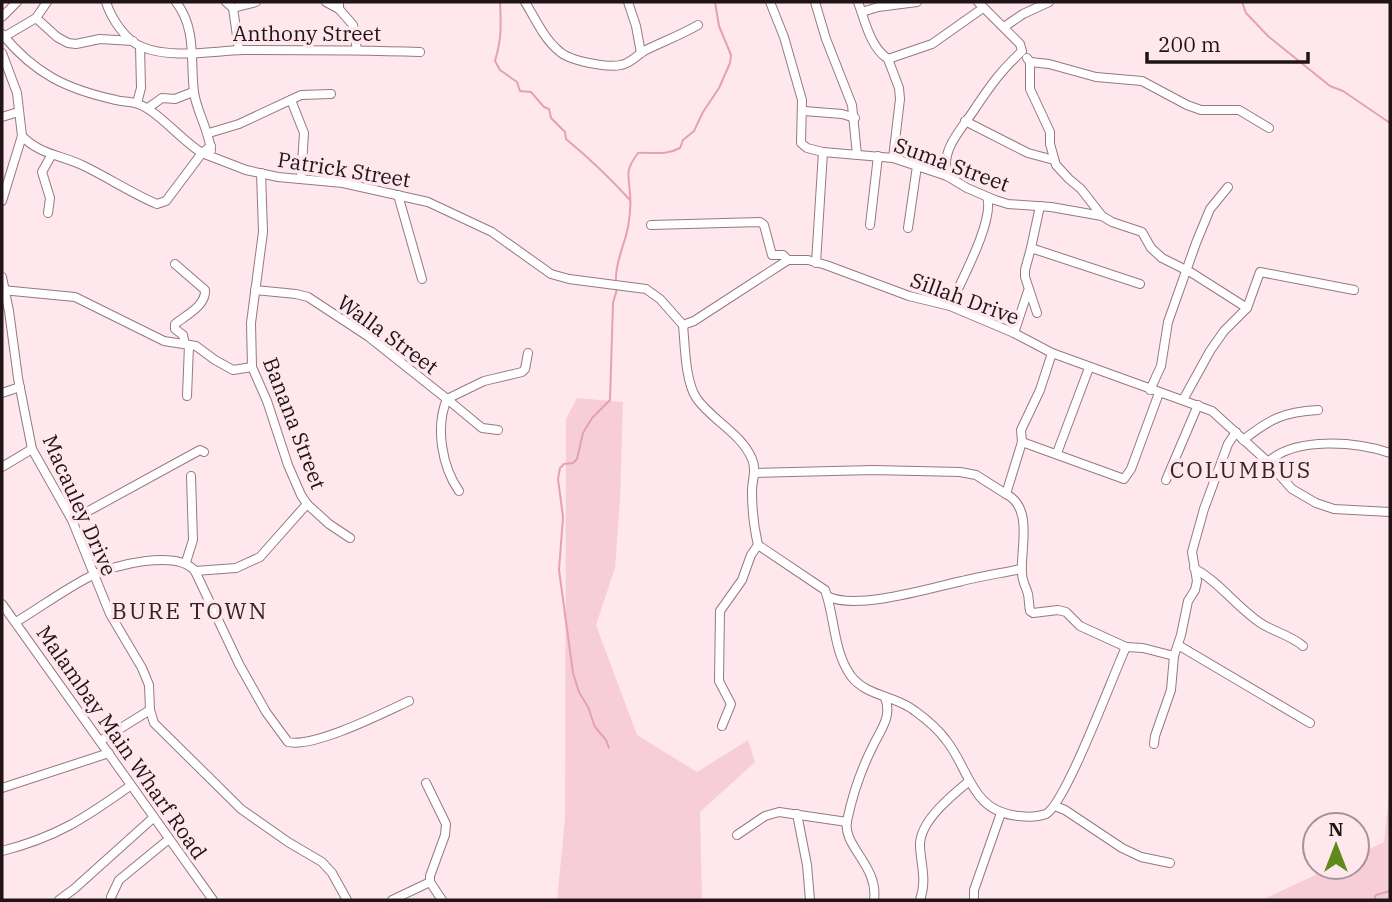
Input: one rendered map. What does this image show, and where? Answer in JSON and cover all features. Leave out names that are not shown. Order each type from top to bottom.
[{"type":"street","points":[[2,17],[17,2]]},
{"type":"street","points":[[3,36],[36,18],[47,2]]},
{"type":"street","points":[[106,2],[114,20],[136,44],[141,88],[138,103]]},
{"type":"street","points":[[176,2],[183,11],[193,51],[194,92],[209,133],[212,158]]},
{"type":"street","points":[[239,50],[230,5],[256,2]]},
{"type":"street","points":[[326,2],[339,5],[353,25],[357,50]]},
{"type":"street","points":[[525,2],[556,50],[570,58],[618,66],[698,25]]},
{"type":"street","points":[[628,2],[641,53]]},
{"type":"street","points":[[770,2],[798,82],[804,111],[842,114],[855,118]]},
{"type":"street","points":[[815,2],[855,118],[857,155]]},
{"type":"street","points":[[858,2],[872,41],[888,59],[899,88],[893,158]]},
{"type":"street","points":[[862,12],[878,6],[916,2]]},
{"type":"street","points":[[1003,27],[1049,2]]},
{"type":"street","points":[[888,59],[932,44],[981,5],[1020,44],[1030,62],[1030,89],[1050,132],[1054,160],[1069,179],[1082,189],[1102,216]]},
{"type":"street","name":"Anthony Street","points":[[36,18],[68,43],[100,39],[136,44],[173,54],[239,50],[420,52]]},
{"type":"street","name":"Patrick Street","points":[[3,36],[23,58],[49,78],[117,100],[138,103],[148,108],[176,134],[212,158],[261,173],[350,185],[428,202],[492,232],[551,274],[650,291],[683,325]]},
{"type":"street","points":[[947,176],[945,169],[956,134],[999,73],[1022,51]]},
{"type":"street","points":[[2,54],[17,93],[22,136],[2,201]]},
{"type":"street","points":[[1030,62],[1049,64],[1096,77],[1142,80],[1187,105],[1201,110],[1239,110],[1269,128]]},
{"type":"street","points":[[148,108],[162,99],[175,99],[194,92]]},
{"type":"street","points":[[209,133],[239,124],[307,94],[331,94]]},
{"type":"street","points":[[291,100],[304,133],[301,178]]},
{"type":"street","name":"Suma Street","points":[[804,111],[801,143],[807,148],[823,152],[893,158],[947,176],[1007,204],[1051,207],[1102,216],[1142,232],[1155,253],[1247,308]]},
{"type":"street","points":[[2,117],[18,112]]},
{"type":"street","points":[[965,121],[1028,153],[1054,160]]},
{"type":"street","points":[[22,136],[34,148],[51,156],[66,158],[157,204],[166,201],[202,153],[211,146]]},
{"type":"street","points":[[816,263],[823,152]]},
{"type":"street","points":[[48,213],[50,198],[42,172],[51,156]]},
{"type":"street","points":[[870,225],[878,156]]},
{"type":"street","points":[[908,228],[917,166]]},
{"type":"street","name":"Banana Street","points":[[261,173],[263,232],[250,344],[252,367],[267,401],[295,485],[307,504],[350,538]]},
{"type":"street","points":[[1150,390],[1161,366],[1168,322],[1210,209],[1228,187]]},
{"type":"street","points":[[398,195],[422,279]]},
{"type":"street","points":[[950,306],[984,227],[989,208],[988,197]]},
{"type":"street","points":[[1037,313],[1036,304],[1028,291],[1025,270],[1040,206]]},
{"type":"street","points":[[651,225],[760,222],[764,225],[772,255],[783,255],[788,260],[694,321],[683,325],[687,365],[694,394],[747,451],[753,461],[755,473],[752,499],[758,545],[751,555],[742,580],[720,611],[719,681],[731,704],[722,726]]},
{"type":"street","points":[[1031,248],[1140,284]]},
{"type":"street","name":"Sillah Drive","points":[[788,260],[816,263],[848,272],[909,296],[950,306],[1089,368],[1198,405],[1212,411],[1236,432],[1292,489],[1316,503],[1334,509],[1390,512]]},
{"type":"street","points":[[175,264],[205,290],[206,294],[193,311],[175,324],[187,344],[187,396]]},
{"type":"street","points":[[1183,400],[1217,341],[1247,308],[1260,272],[1354,290]]},
{"type":"street","name":"Macauley Drive","points":[[2,277],[32,449],[72,520],[110,614],[142,668],[149,685],[150,710],[154,723],[241,809],[288,842],[323,862],[347,900]]},
{"type":"street","points":[[3,290],[75,297],[164,341],[197,346],[233,370],[252,367]]},
{"type":"street","name":"Walla Street","points":[[255,290],[308,297],[369,337],[447,399],[443,408],[442,439],[450,477],[458,491]]},
{"type":"street","points":[[1014,334],[1028,291]]},
{"type":"street","points":[[498,430],[482,428],[447,399],[484,381],[522,372],[528,353]]},
{"type":"street","points":[[1006,494],[1022,442],[1021,430],[1041,390],[1052,353]]},
{"type":"street","points":[[1057,453],[1089,368]]},
{"type":"street","points":[[2,393],[20,387]]},
{"type":"street","points":[[1022,442],[1124,478],[1131,470],[1159,393]]},
{"type":"street","points":[[1166,480],[1198,405]]},
{"type":"street","points":[[1243,440],[1276,417],[1287,413],[1318,411]]},
{"type":"street","points":[[1154,744],[1171,690],[1174,656],[1188,601],[1197,581],[1192,552],[1204,509],[1228,444],[1236,432]]},
{"type":"street","points":[[1268,462],[1282,453],[1317,445],[1367,445],[1390,453]]},
{"type":"street","points":[[2,467],[32,449]]},
{"type":"street","points":[[72,520],[200,450],[204,452]]},
{"type":"street","points":[[755,473],[873,470],[960,471],[976,475],[1017,502],[1024,530],[1021,569],[1030,611],[1066,612],[1080,626],[1126,647],[1143,648],[1174,656]]},
{"type":"street","points":[[186,562],[193,540],[191,476]]},
{"type":"street","points":[[195,571],[236,568],[260,557],[307,504]]},
{"type":"street","points":[[758,545],[792,570],[819,583],[827,596],[836,640],[847,669],[863,688],[912,708],[929,722],[947,740],[968,782],[1001,813],[1031,817],[1044,814],[1055,806],[1126,647]]},
{"type":"street","points":[[16,622],[93,575],[145,561],[169,559],[186,562],[195,571],[239,664],[266,712],[288,742],[295,744],[327,735],[409,701]]},
{"type":"street","points":[[1194,568],[1213,580],[1271,631],[1293,638],[1303,646]]},
{"type":"street","points":[[827,596],[835,600],[850,601],[907,594],[1021,569]]},
{"type":"street","name":"Malambay Main Wharf Road","points":[[2,604],[213,900]]},
{"type":"street","points":[[1178,645],[1310,723]]},
{"type":"street","points":[[874,900],[872,876],[850,839],[847,822],[872,749],[886,719],[885,698]]},
{"type":"street","points":[[100,741],[150,710]]},
{"type":"street","points":[[2,788],[109,753]]},
{"type":"street","points":[[920,900],[923,880],[920,843],[922,831],[949,799],[968,782]]},
{"type":"street","points":[[426,783],[446,824],[430,882],[442,900]]},
{"type":"street","points":[[2,851],[48,837],[69,827],[130,786]]},
{"type":"street","points":[[1055,806],[1131,853],[1170,863]]},
{"type":"street","points":[[737,835],[765,816],[779,812],[847,822]]},
{"type":"street","points":[[974,900],[974,890],[1001,813]]},
{"type":"street","points":[[797,814],[807,865],[810,900]]},
{"type":"street","points":[[59,900],[75,889],[153,818]]},
{"type":"street","points":[[111,897],[124,875],[169,839]]},
{"type":"street","points":[[392,900],[430,882]]},
{"type":"shaded area","points":[[577,398],[623,402],[615,568],[596,625],[637,735],[697,772],[748,740],[755,762],[700,812],[702,900],[557,900],[565,819],[566,419]]},
{"type":"shaded area","points":[[1390,786],[1390,900],[1262,900],[1302,881],[1371,881],[1371,848],[1384,842]]},
{"type":"waterway","points":[[500,2],[499,45],[495,61],[500,70],[517,82],[520,91],[531,92],[549,109],[551,118],[565,132],[566,139],[630,200]]},
{"type":"waterway","points":[[616,280],[629,219],[628,173],[631,165],[638,153],[664,153],[680,148],[683,140],[694,131],[730,63],[731,55],[719,26],[715,2]]},
{"type":"waterway","points":[[1242,2],[1246,13],[1269,37],[1330,86],[1343,91],[1390,123]]},
{"type":"waterway","points":[[609,748],[595,727],[573,673],[559,570],[563,517],[558,479],[560,468],[577,459],[583,433],[592,418],[610,400],[613,303],[617,289]]},
{"type":"waterway","points":[[1374,900],[1376,895],[1390,891]]},
{"type":"district","name":"COLUMBUS","points":[[1241,469]]},
{"type":"district","name":"BURE TOWN","points":[[190,610]]}]
